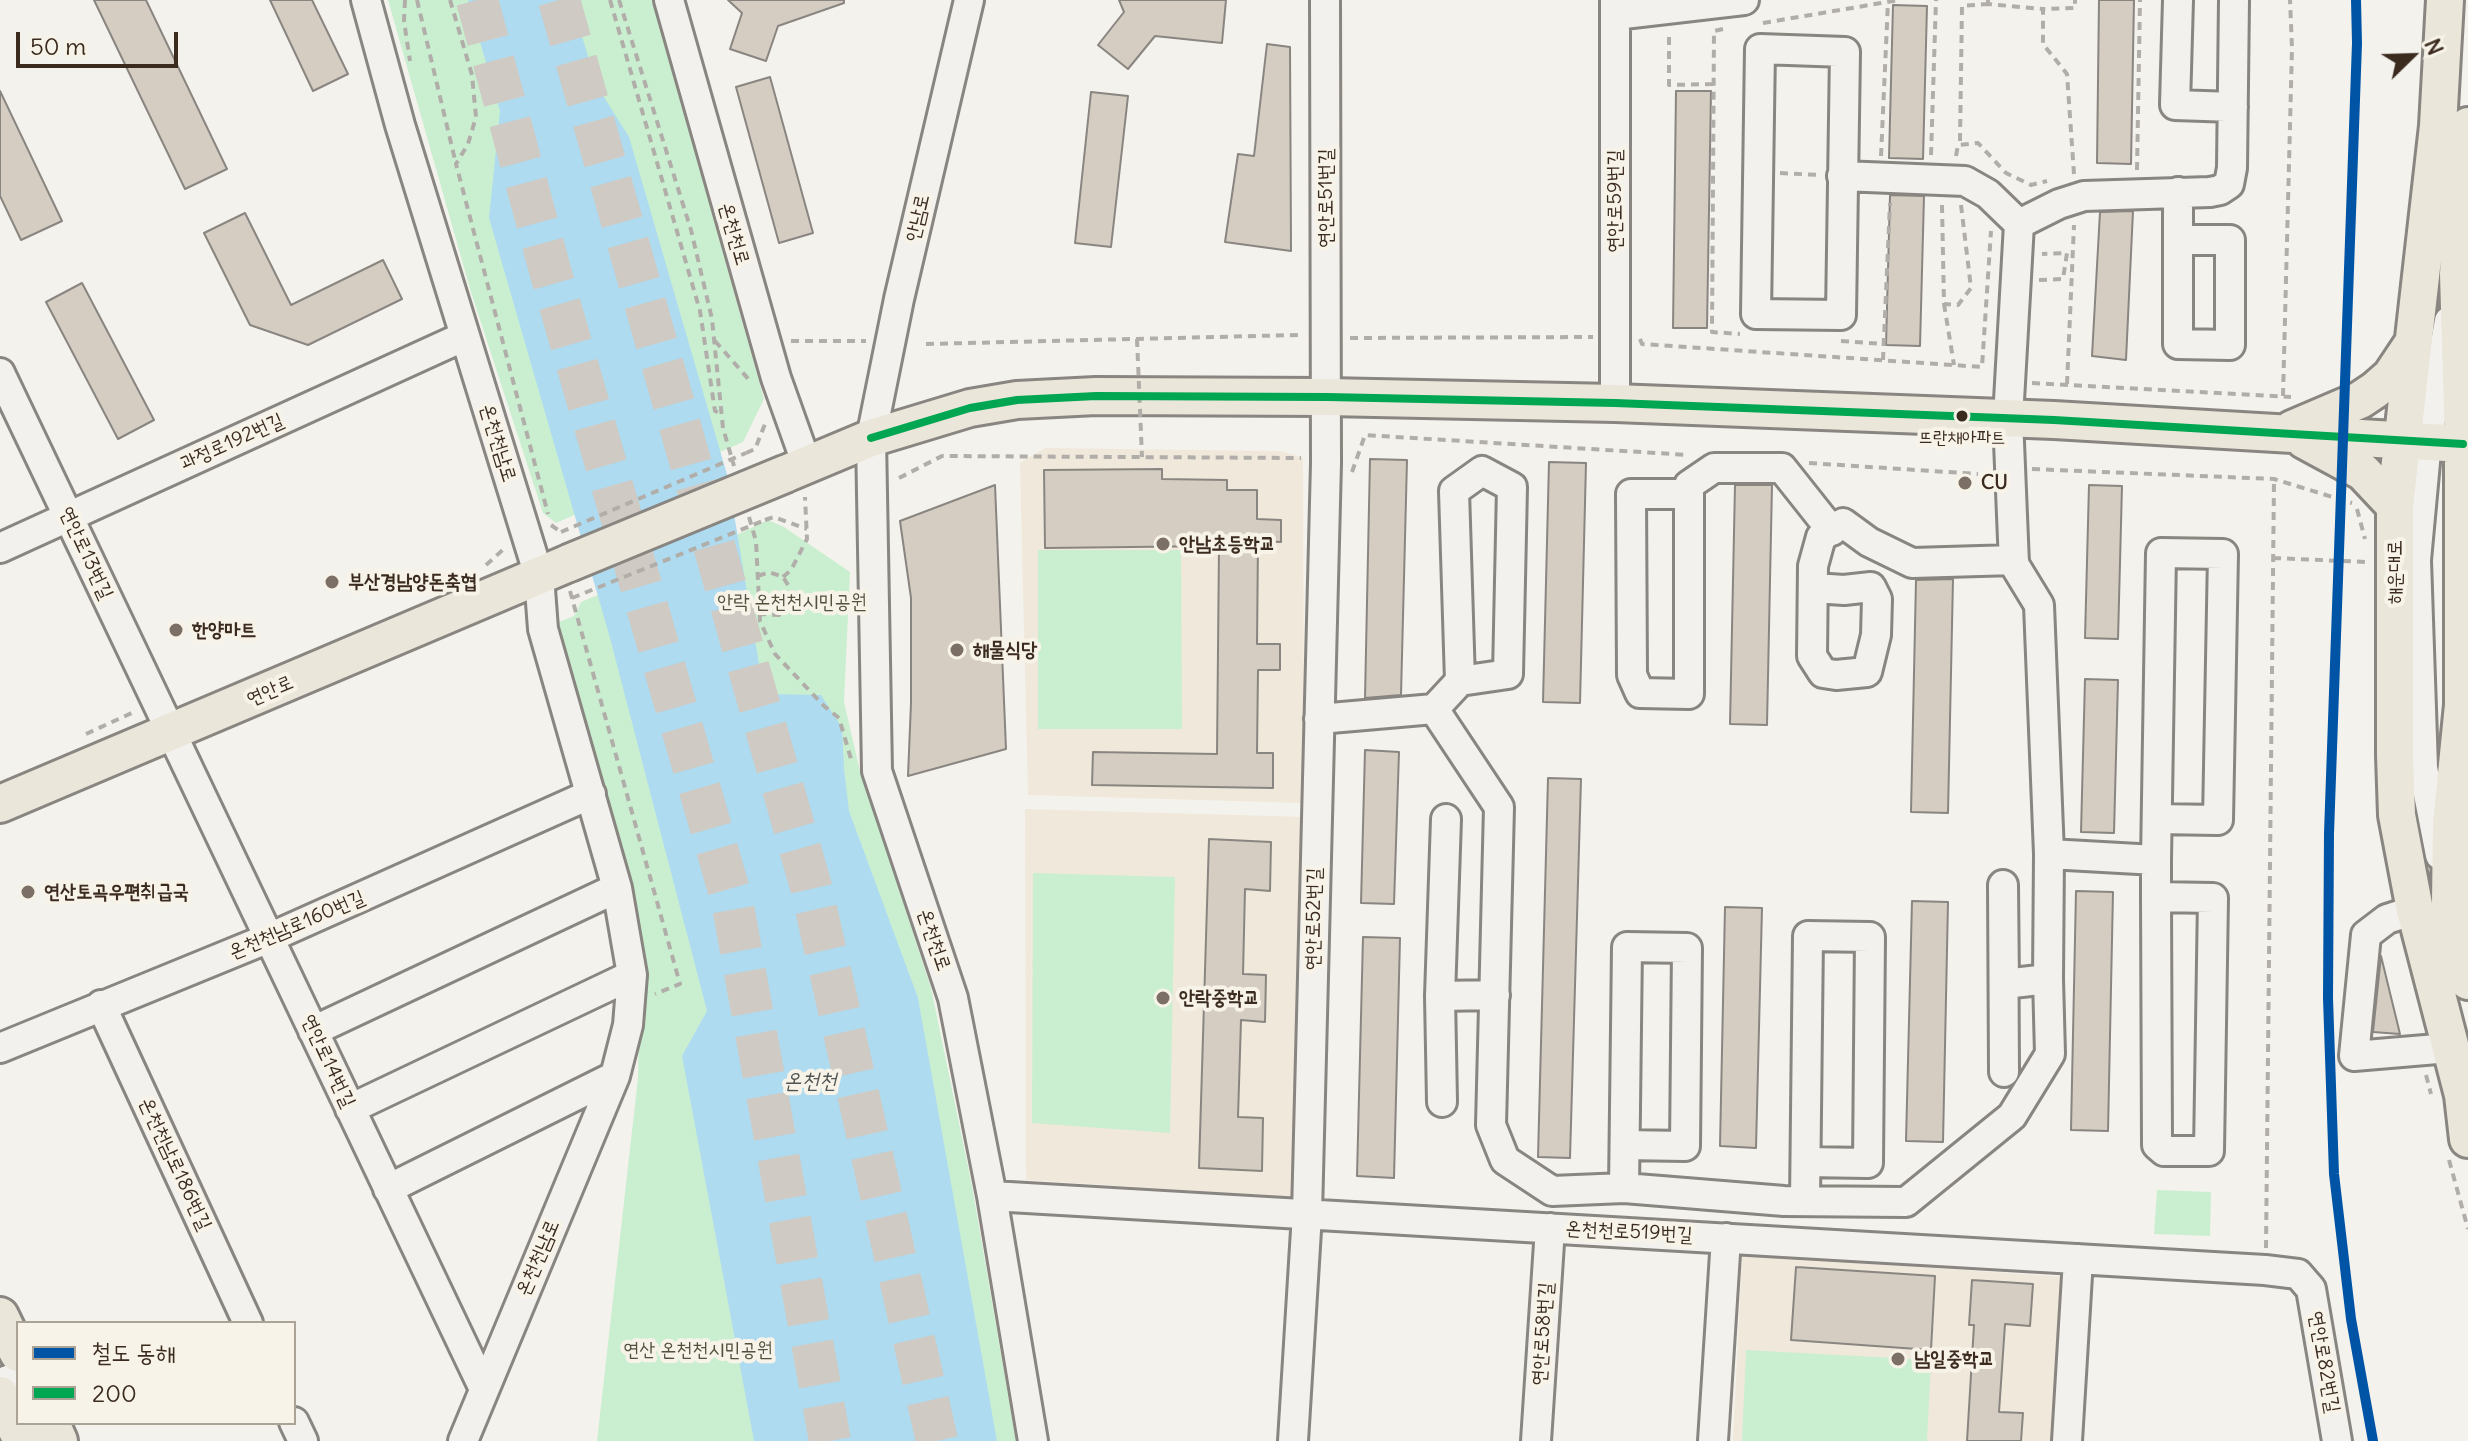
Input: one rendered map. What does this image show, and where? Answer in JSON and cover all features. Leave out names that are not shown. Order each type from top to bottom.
[{"type":"main road","name":"해운대로","points":[[2445,0],[2462,128],[2415,340],[2433,442],[2395,506],[2397,815],[2415,910],[2449,1048],[2466,1098],[2468,1139]]},
{"type":"main road","points":[[2462,128],[2458,274],[2433,442],[2443,492],[2445,781],[2451,824],[2450,903],[2468,981]]},
{"type":"main road","points":[[2287,432],[2360,400],[2375,390],[2391,376],[2415,340]]},
{"type":"main road","points":[[798,468],[871,438],[970,408],[1017,400],[1096,396],[1615,403],[2008,418],[2433,442]]},
{"type":"main road","points":[[2287,432],[2363,472],[2395,506]]},
{"type":"main road","name":"연안로","points":[[0,804],[798,468]]},
{"type":"main road","points":[[0,1316],[16,1349]]},
{"type":"main road","points":[[0,1395],[22,1441]]},
{"type":"street","name":"온천천남로","points":[[366,0],[465,336],[561,567],[543,629],[617,888],[639,986],[615,1076],[463,1441]]},
{"type":"street","name":"온천천로","points":[[669,0],[776,378],[798,468]]},
{"type":"street","name":"안남로","points":[[871,438],[899,299],[969,0]]},
{"type":"street","name":"연안로51번길","points":[[1325,0],[1327,397]]},
{"type":"street","points":[[2178,0],[2175,105],[2233,107]]},
{"type":"street","points":[[2005,226],[2084,196],[2215,191],[2229,184],[2232,168],[2234,0]]},
{"type":"street","points":[[1615,8],[1732,1]]},
{"type":"street","name":"연안로59번길","points":[[1615,8],[1615,403]]},
{"type":"street","points":[[1760,49],[1845,52],[1841,315],[1756,314],[1757,171],[1760,49]]},
{"type":"street","points":[[1434,709],[1499,807],[1491,1125],[1505,1160],[1552,1191],[1624,1188],[1805,1201],[1906,1202],[2012,1116],[2050,1054],[2049,854],[2039,605],[2014,564],[2005,226],[1988,194],[1965,181],[1842,176]]},
{"type":"street","points":[[2178,192],[2178,240]]},
{"type":"street","name":"과정로192번길","points":[[0,548],[465,336]]},
{"type":"street","name":"연안로13번길","points":[[0,373],[172,733]]},
{"type":"street","name":"연안로52번길","points":[[1293,1441],[1307,1214],[1327,397]]},
{"type":"street","name":"온천천로","points":[[871,438],[877,771],[953,998],[992,1196],[1033,1441]]},
{"type":"street","points":[[2433,442],[2416,560],[2419,704],[2423,768],[2450,903]]},
{"type":"street","points":[[1689,494],[1631,494],[1632,675],[1640,693],[1689,694],[1689,494],[1689,485],[1714,468],[1782,468],[1832,531]]},
{"type":"street","points":[[1319,719],[1434,709],[1460,681],[1508,674],[1512,487],[1482,471],[1454,491],[1460,681]]},
{"type":"street","points":[[1814,588],[1813,566],[1821,537],[1843,523],[1869,542],[1912,563],[2014,560]]},
{"type":"street","points":[[2156,897],[2213,898],[2209,1151],[2164,1151],[2157,1145],[2156,897],[2156,860],[2161,553],[2223,554],[2218,820],[2157,819]]},
{"type":"street","name":"연안로14번길","points":[[172,733],[484,1389]]},
{"type":"street","name":"온천천남로160번길","points":[[0,1048],[269,938],[591,794]]},
{"type":"street","points":[[1442,1102],[1440,996],[1446,819]]},
{"type":"street","points":[[2049,854],[2156,860]]},
{"type":"street","points":[[2004,1072],[2003,885],[2004,984],[2048,979]]},
{"type":"street","points":[[313,1031],[617,888]]},
{"type":"street","points":[[2415,910],[2387,919],[2366,935],[2354,1056],[2449,1048]]},
{"type":"street","points":[[1805,1201],[1808,936],[1870,937],[1868,1163],[1806,1162]]},
{"type":"street","points":[[1624,1188],[1627,947],[1687,948],[1685,1146],[1625,1145]]},
{"type":"street","points":[[350,1109],[639,986]]},
{"type":"street","points":[[1440,996],[1495,995]]},
{"type":"street","name":"온천천남로186번길","points":[[101,1005],[247,1321]]},
{"type":"street","points":[[388,1189],[615,1076]]},
{"type":"street","name":"온천천로519번길","points":[[992,1196],[2265,1270]]},
{"type":"street","name":"연안로58번길","points":[[1536,1441],[1550,1228]]},
{"type":"street","points":[[1713,1441],[1726,1238]]},
{"type":"street","points":[[2067,1441],[2078,1259]]},
{"type":"street","name":"연안로82번길","points":[[2265,1270],[2298,1274],[2311,1289],[2337,1441]]},
{"type":"path","points":[[417,0],[456,164],[561,567],[680,984],[639,986]]},
{"type":"path","points":[[450,0],[472,75],[476,117],[468,144],[456,164]]},
{"type":"path","points":[[610,0],[700,311],[715,411],[722,414]]},
{"type":"path","points":[[619,0],[691,230],[714,339],[722,414],[736,470]]},
{"type":"path","points":[[1931,161],[1936,0]]},
{"type":"path","points":[[1960,141],[1962,6],[1988,2],[2043,9],[2075,8],[2075,0]]},
{"type":"path","points":[[2124,171],[2137,171],[2140,0]]},
{"type":"path","points":[[2283,396],[2292,48],[2290,0]]},
{"type":"path","points":[[1881,161],[1888,2]]},
{"type":"path","points":[[2043,9],[2043,44],[2067,74],[2072,174],[2088,171]]},
{"type":"path","points":[[1669,37],[1669,85],[1713,84]]},
{"type":"path","points":[[1944,159],[1956,156],[1958,145],[1978,143],[2006,173],[2031,185],[2059,178]]},
{"type":"path","points":[[1757,171],[1842,176]]},
{"type":"path","points":[[1883,360],[1890,192]]},
{"type":"path","points":[[1942,193],[1944,304],[1954,365]]},
{"type":"path","points":[[1944,304],[1958,305],[1971,288],[1960,198],[1970,201]]},
{"type":"path","points":[[2067,384],[2075,212]]},
{"type":"path","points":[[1642,344],[1982,367],[2005,226]]},
{"type":"path","points":[[926,344],[1298,335]]},
{"type":"path","points":[[1336,338],[1600,336]]},
{"type":"path","points":[[714,339],[750,382],[776,378]]},
{"type":"path","points":[[1137,339],[1142,457]]},
{"type":"path","points":[[781,341],[877,341]]},
{"type":"path","points":[[2026,382],[2298,397]]},
{"type":"path","points":[[561,567],[755,449],[768,419]]},
{"type":"path","points":[[1352,469],[1365,435],[1695,456]]},
{"type":"path","points":[[899,478],[942,456],[1303,458]]},
{"type":"path","points":[[1805,463],[1978,474]]},
{"type":"path","points":[[783,577],[791,570],[807,539],[798,468]]},
{"type":"path","points":[[2030,469],[2274,479],[2355,504],[2367,548]]},
{"type":"path","points":[[2265,1270],[2274,479]]},
{"type":"path","points":[[748,513],[756,541],[760,621],[775,654],[839,718],[853,763]]},
{"type":"path","points":[[561,567],[774,517],[807,529]]},
{"type":"path","points":[[551,525],[561,567]]},
{"type":"path","points":[[2273,558],[2371,562]]},
{"type":"path","points":[[758,576],[769,572],[783,577],[790,588],[791,598],[788,607],[779,615],[760,614]]},
{"type":"shaded area","name":"안남초등학교","points":[[1045,448],[1281,451],[1303,458],[1304,803],[1028,795],[1020,463]]},
{"type":"shaded area","name":"안락중학교","points":[[1025,809],[1305,817],[1295,1197],[1026,1180]]},
{"type":"shaded area","name":"남일중학교","points":[[1742,1255],[2064,1277],[2053,1441],[1733,1441]]},
{"type":"green space","points":[[388,0],[652,0],[764,399],[743,442],[556,523],[543,513],[471,292]]},
{"type":"green space","name":"안락 온천천시민공원","points":[[768,520],[784,527],[850,572],[844,702],[859,767],[931,988],[972,1186],[1016,1441],[965,1441],[753,706],[724,541]]},
{"type":"green space","points":[[1038,550],[1181,550],[1182,729],[1038,729]]},
{"type":"green space","name":"연산 온천천시민공원","points":[[612,589],[807,1441],[597,1441],[638,1078],[639,1024],[551,625],[574,616],[581,602]]},
{"type":"green space","points":[[1033,873],[1175,877],[1170,1133],[1032,1123]]},
{"type":"green space","points":[[2157,1190],[2211,1192],[2210,1236],[2154,1234]]},
{"type":"green space","points":[[1746,1350],[1931,1360],[1927,1441],[1742,1441]]},
{"type":"water","name":"온천천","points":[[468,0],[571,0],[597,86],[629,137],[728,478],[764,694],[821,695],[842,728],[849,811],[918,998],[997,1441],[754,1441],[682,1056],[707,1011],[610,638],[489,218],[500,111]]},
{"type":"building","points":[[94,0],[146,0],[227,169],[185,189]]},
{"type":"building","points":[[270,0],[312,0],[348,74],[313,91]]},
{"type":"building","points":[[728,0],[844,0],[844,3],[778,26],[766,61],[730,49],[742,13]]},
{"type":"building","points":[[1119,0],[1226,0],[1222,43],[1155,36],[1128,69],[1098,45],[1124,12]]},
{"type":"building","points":[[2099,0],[2134,0],[2131,164],[2097,163]]},
{"type":"building","points":[[1893,5],[1927,6],[1923,159],[1889,158]]},
{"type":"building","points":[[1267,44],[1290,47],[1291,251],[1225,242],[1238,154],[1254,156]]},
{"type":"building","points":[[770,77],[813,233],[779,243],[736,87]]},
{"type":"building","points":[[0,91],[62,221],[21,240],[0,196]]},
{"type":"building","points":[[1676,91],[1711,91],[1707,328],[1673,328]]},
{"type":"building","points":[[1091,92],[1128,96],[1111,247],[1075,243]]},
{"type":"building","points":[[1890,195],[1924,196],[1920,346],[1886,345]]},
{"type":"building","points":[[2133,211],[2126,360],[2092,356],[2100,212]]},
{"type":"building","points":[[245,213],[291,305],[383,260],[402,299],[308,345],[250,325],[204,233]]},
{"type":"building","points":[[82,283],[154,420],[118,439],[46,302]]},
{"type":"building","points":[[1370,459],[1407,460],[1401,695],[1365,698]]},
{"type":"building","points":[[1549,462],[1586,463],[1580,703],[1543,702]]},
{"type":"building","points":[[1162,469],[1162,479],[1227,480],[1227,490],[1257,490],[1257,519],[1281,520],[1281,542],[1258,541],[1257,644],[1280,644],[1280,670],[1258,670],[1257,753],[1273,753],[1273,788],[1092,785],[1093,752],[1217,754],[1219,546],[1045,548],[1044,470]]},
{"type":"building","name":"해물식당","points":[[995,485],[1006,749],[908,776],[911,598],[900,521]]},
{"type":"building","points":[[1735,485],[1772,485],[1767,725],[1730,724]]},
{"type":"building","points":[[2089,485],[2122,486],[2118,639],[2085,638]]},
{"type":"building","points":[[1953,579],[1948,813],[1911,812],[1916,580]]},
{"type":"building","points":[[2085,679],[2118,680],[2114,833],[2081,832]]},
{"type":"building","points":[[1365,750],[1399,752],[1394,904],[1361,903]]},
{"type":"building","points":[[1548,778],[1581,779],[1570,1158],[1538,1157]]},
{"type":"building","points":[[1209,839],[1271,842],[1270,891],[1245,889],[1243,974],[1266,975],[1265,1022],[1241,1020],[1238,1117],[1263,1118],[1262,1171],[1199,1168]]},
{"type":"building","points":[[2076,891],[2113,892],[2108,1131],[2071,1130]]},
{"type":"building","points":[[1912,901],[1948,902],[1943,1142],[1906,1141]]},
{"type":"building","points":[[1725,907],[1762,908],[1756,1148],[1720,1146]]},
{"type":"building","points":[[1363,937],[1400,938],[1394,1178],[1357,1176]]},
{"type":"building","points":[[2381,956],[2400,1034],[2373,1032]]},
{"type":"building","points":[[1796,1267],[1935,1276],[1931,1350],[1791,1340]]},
{"type":"building","points":[[1972,1280],[2033,1284],[2030,1326],[2005,1324],[1999,1412],[2023,1413],[2021,1441],[1967,1441],[1974,1325],[1969,1325]]},
{"type":"tunnel","points":[[477,0],[551,274],[732,901],[830,1441]]},
{"type":"tunnel","points":[[559,0],[811,887],[937,1441]]},
{"type":"rail line","name":"동해","points":[[2356,0],[2329,833],[2328,998],[2334,1174],[2351,1319],[2373,1441]]},
{"type":"transit line","name":"200","points":[[871,438],[970,408],[1017,400],[1096,396],[1615,403],[2054,420],[2463,444]]},
{"type":"place","name":"뜨란채아파트","points":[[1962,416]]},
{"type":"place","name":"CU","points":[[1965,483]]},
{"type":"place","name":"안남초등학교","points":[[1163,544]]},
{"type":"place","name":"부산경남양돈축협","points":[[332,582]]},
{"type":"place","name":"한양마트","points":[[176,630]]},
{"type":"place","name":"해물식당","points":[[957,650]]},
{"type":"place","name":"연산토곡우편취급국","points":[[28,892]]},
{"type":"place","name":"안락중학교","points":[[1163,998]]},
{"type":"place","name":"남일중학교","points":[[1898,1359]]}]
